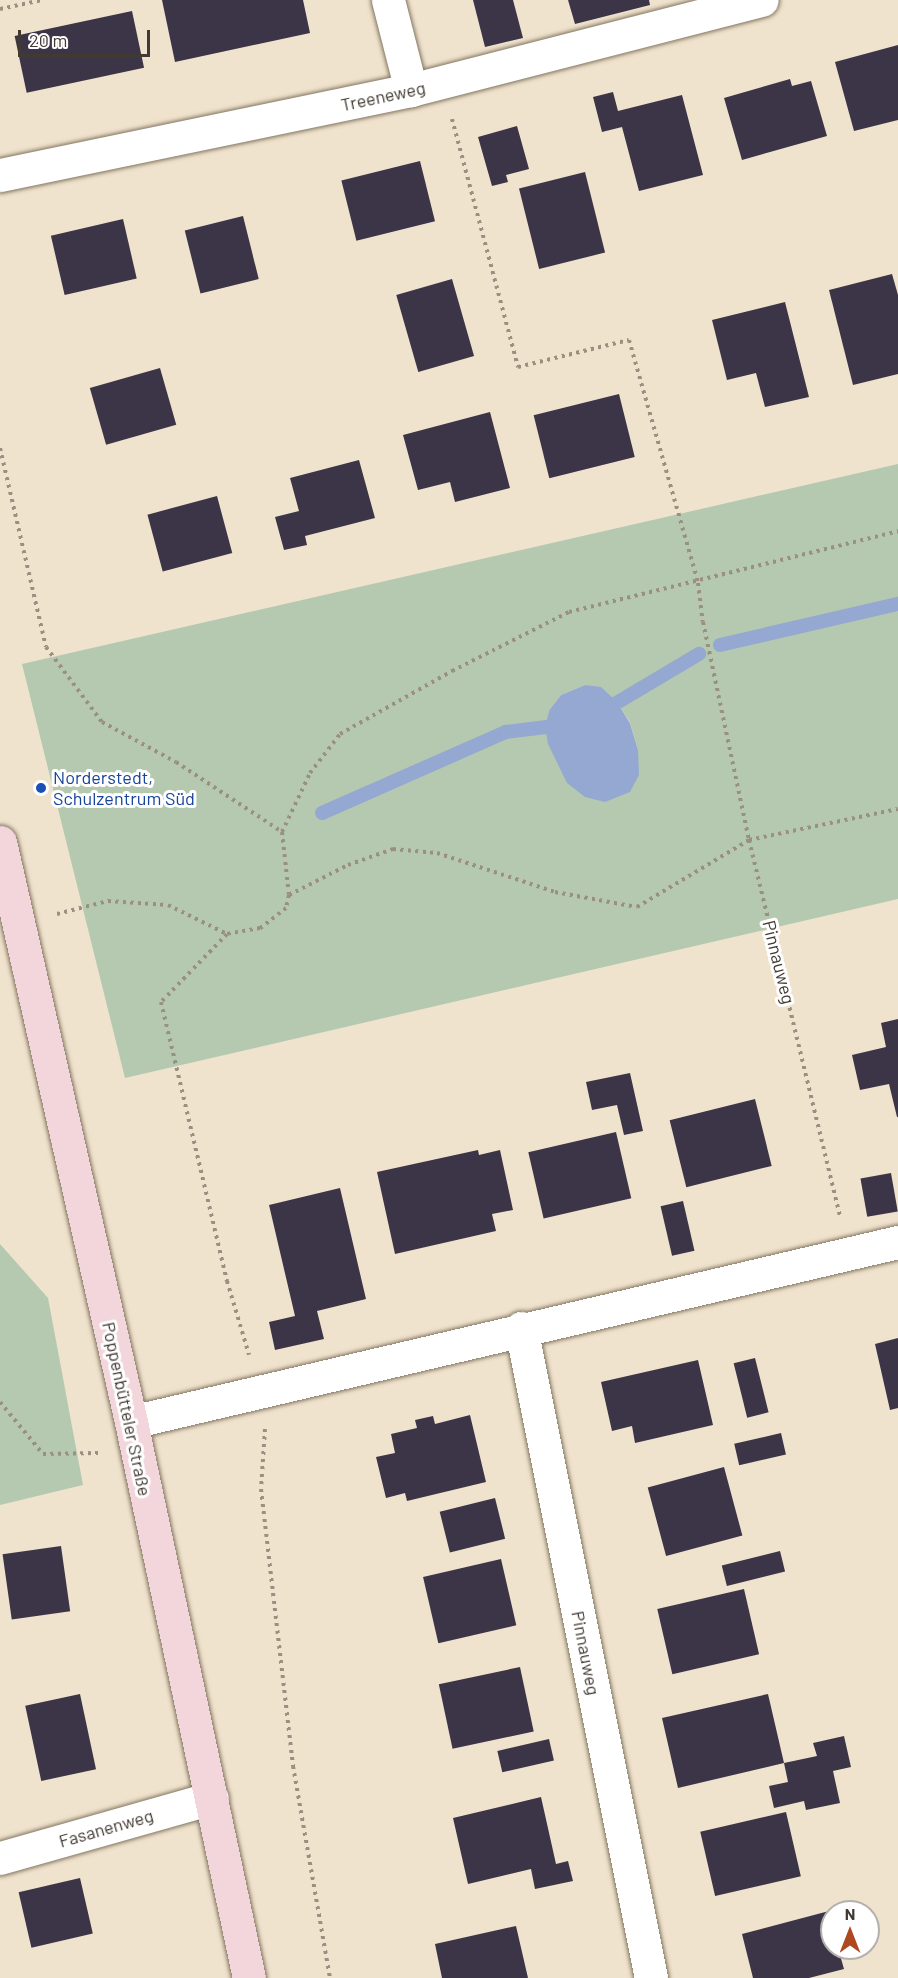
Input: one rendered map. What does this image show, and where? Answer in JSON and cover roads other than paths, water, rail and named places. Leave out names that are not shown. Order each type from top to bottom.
[{"type":"main road","name":"Poppenbütteler Straße","points":[[0,842],[134,1437],[249,1978]]},
{"type":"street","points":[[388,0],[411,90]]},
{"type":"street","name":"Treeneweg","points":[[0,175],[442,83],[762,0]]},
{"type":"street","points":[[134,1437],[260,1389],[898,1242]]},
{"type":"street","name":"Pinnauweg","points":[[521,1328],[651,1978]]},
{"type":"street","name":"Fasanenweg","points":[[0,1858],[212,1798]]},
{"type":"water","points":[[585,685],[601,687],[617,702],[630,723],[638,750],[639,775],[630,792],[605,802],[585,797],[567,783],[548,744],[545,726],[550,709],[561,695]]},
{"type":"waterway","points":[[720,645],[898,604]]},
{"type":"waterway","points":[[603,711],[699,654]]},
{"type":"waterway","points":[[322,813],[506,732],[563,725]]},
{"type":"place","name":"Norderstedt, Schulzentrum Süd","points":[[41,788]]}]
